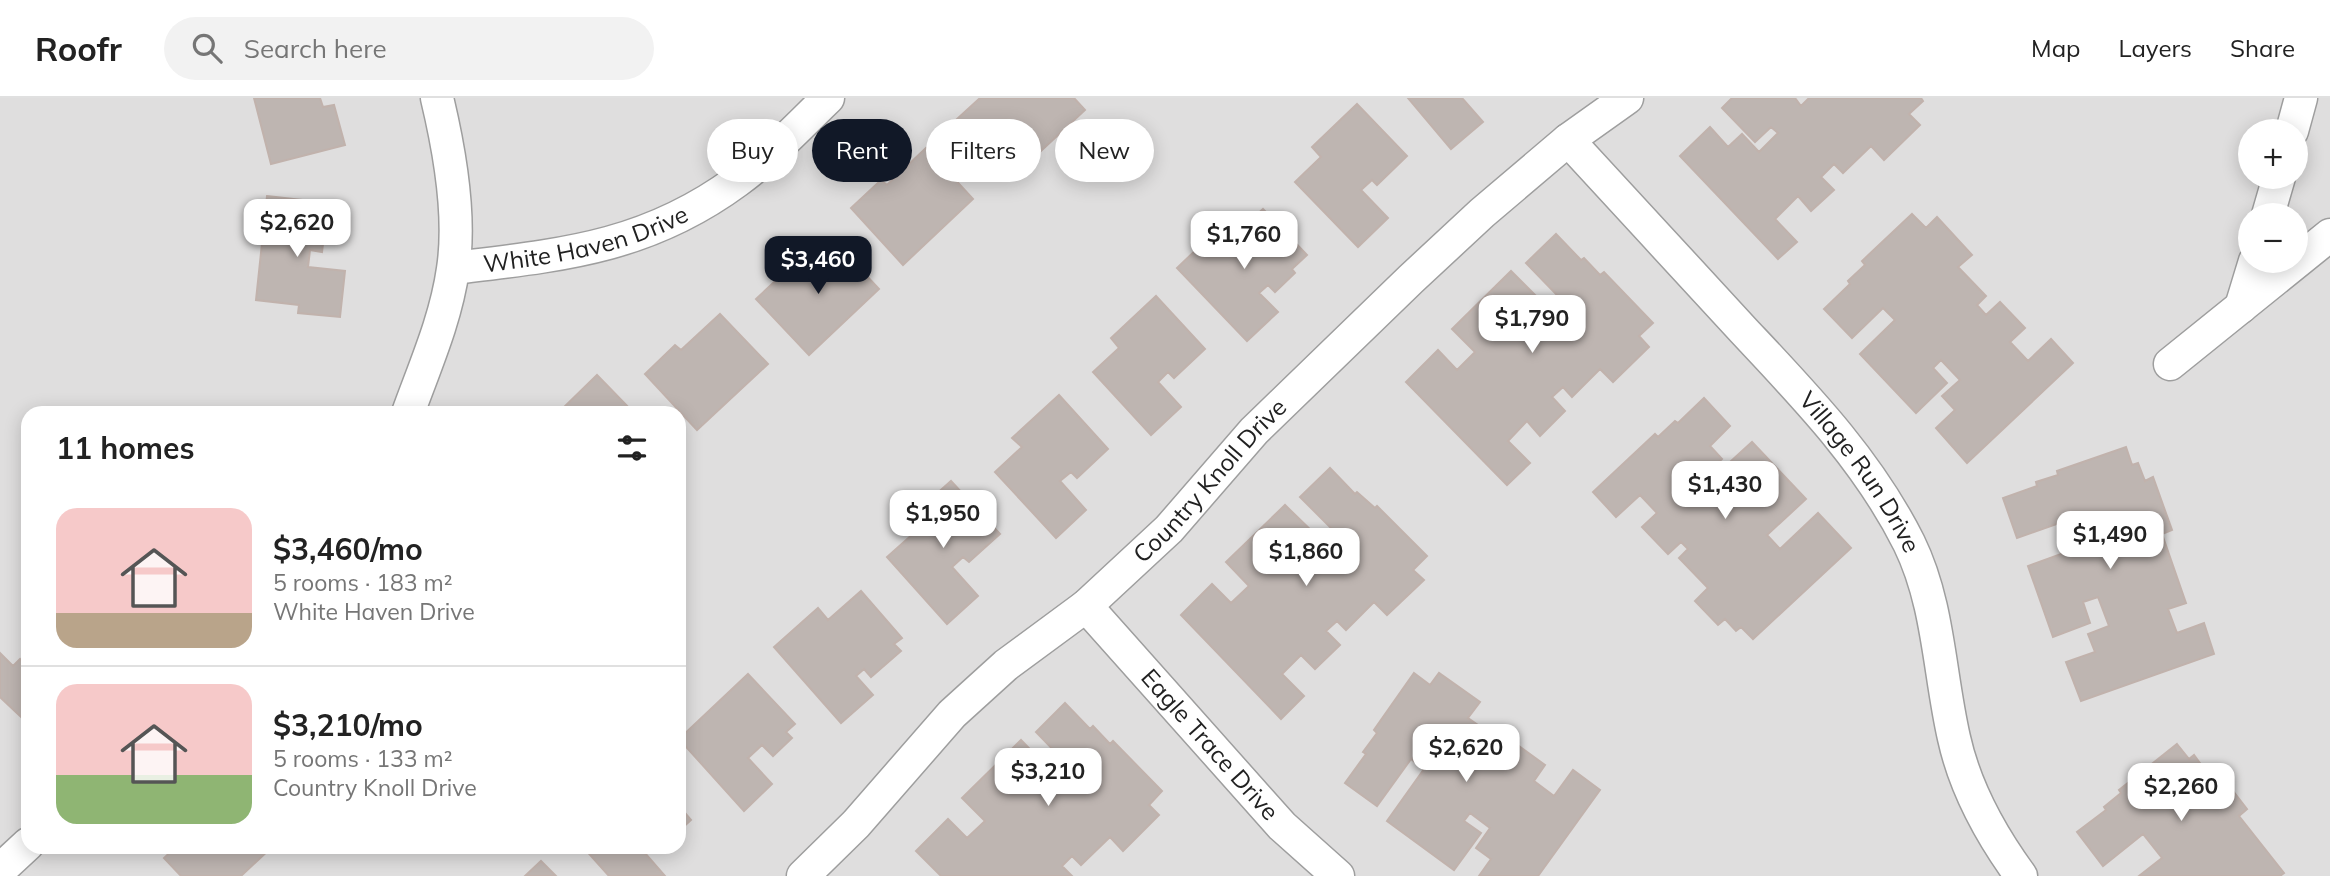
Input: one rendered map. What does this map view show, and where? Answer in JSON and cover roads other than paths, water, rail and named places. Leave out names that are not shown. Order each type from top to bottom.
[{"type":"street","points":[[437,98],[448,143],[453,201],[454,268]]},
{"type":"street","name":"White Haven Drive","points":[[410,406],[441,320],[454,268],[574,253],[624,240],[685,215],[740,179],[828,98]]},
{"type":"street","name":"Country Knoll Drive","points":[[803,876],[856,824],[952,714],[1006,665],[1086,606],[1169,529],[1254,431],[1482,213],[1568,140],[1627,98]]},
{"type":"street","points":[[2295,119],[2301,98]]},
{"type":"street","name":"Village Run Drive","points":[[1568,140],[1823,416],[1880,490],[1910,544],[1927,587],[1954,739],[1965,775],[1980,810],[2021,876]]},
{"type":"street","points":[[2170,364],[2330,235]]},
{"type":"street","points":[[2241,307],[2251,273]]},
{"type":"street","name":"Eagle Trace Drive","points":[[1086,606],[1282,826],[1338,876]]},
{"type":"street","points":[[0,870],[21,850]]}]
